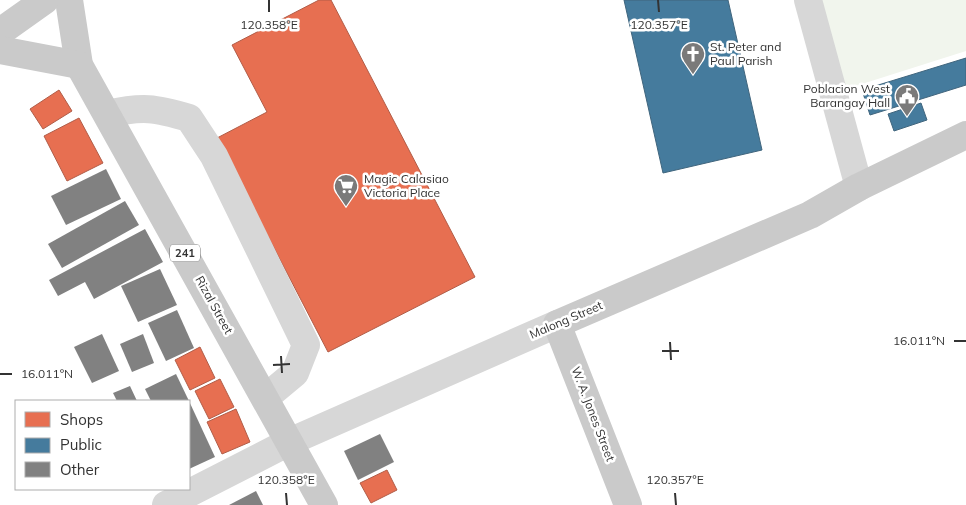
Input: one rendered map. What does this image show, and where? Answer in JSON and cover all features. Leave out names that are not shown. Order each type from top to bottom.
[{"type":"main road","points":[[0,32],[44,0]]},
{"type":"main road","name":"Rizal Street","points":[[69,0],[79,65],[289,442]]},
{"type":"main road","points":[[0,50],[79,65]]},
{"type":"main road","name":"Malong Street","points":[[557,324],[810,215],[859,187],[966,135]]},
{"type":"main road","name":"W. A. Jones Street","points":[[557,324],[628,505]]},
{"type":"main road","name":"241","points":[[289,442],[324,505]]},
{"type":"street","points":[[808,0],[859,187]]},
{"type":"street","points":[[107,114],[133,108],[160,109],[190,118],[214,156],[306,345],[295,373],[265,398]]},
{"type":"street","name":"Malong Street","points":[[166,505],[289,442],[557,324]]},
{"type":"shaded area","points":[[814,0],[966,0],[966,51],[843,90]]},
{"type":"building: Shops","name":"Magic Calasiao Victoria Place","points":[[319,0],[331,0],[475,277],[328,352],[217,138],[267,112],[232,45]]},
{"type":"building: Shops","points":[[59,90],[72,111],[43,129],[30,109]]},
{"type":"building: Shops","points":[[79,118],[103,163],[67,181],[44,136]]},
{"type":"building: Shops","points":[[200,347],[215,378],[190,390],[175,360]]},
{"type":"building: Shops","points":[[220,379],[234,407],[209,419],[195,391]]},
{"type":"building: Shops","points":[[236,409],[250,442],[222,454],[207,422]]},
{"type":"building: Shops","points":[[387,470],[397,490],[371,503],[360,483]]},
{"type":"building: Public","name":"St. Peter and Paul Parish","points":[[624,0],[728,0],[762,150],[663,173]]},
{"type":"building: Public","points":[[966,58],[966,85],[870,115],[862,90]]},
{"type":"building: Public","name":"Poblacion West Barangay Hall","points":[[921,103],[927,120],[894,131],[888,114]]},
{"type":"building: Other","points":[[106,169],[121,199],[66,225],[51,196]]},
{"type":"building: Other","points":[[125,201],[139,225],[62,268],[48,244]]},
{"type":"building: Other","points":[[145,229],[163,262],[94,299],[85,282],[58,296],[49,280]]},
{"type":"building: Other","points":[[160,269],[177,305],[138,322],[121,286]]},
{"type":"building: Other","points":[[177,310],[194,348],[166,361],[148,323]]},
{"type":"building: Other","points":[[102,334],[119,371],[92,383],[74,347]]},
{"type":"building: Other","points":[[143,334],[154,363],[132,372],[120,344]]},
{"type":"building: Other","points":[[176,374],[189,400],[150,400],[145,389]]},
{"type":"building: Other","points":[[130,386],[137,400],[116,400],[113,393]]},
{"type":"building: Other","points":[[190,403],[215,457],[190,469]]},
{"type":"building: Other","points":[[380,434],[394,462],[358,480],[344,451]]},
{"type":"building: Other","points":[[256,491],[263,505],[229,505]]},
{"type":"place","name":"St. Peter and Paul Parish","points":[[693,75]]},
{"type":"place","name":"Poblacion West Barangay Hall","points":[[907,117]]},
{"type":"place","name":"Magic Calasiao Victoria Place","points":[[346,207]]}]
